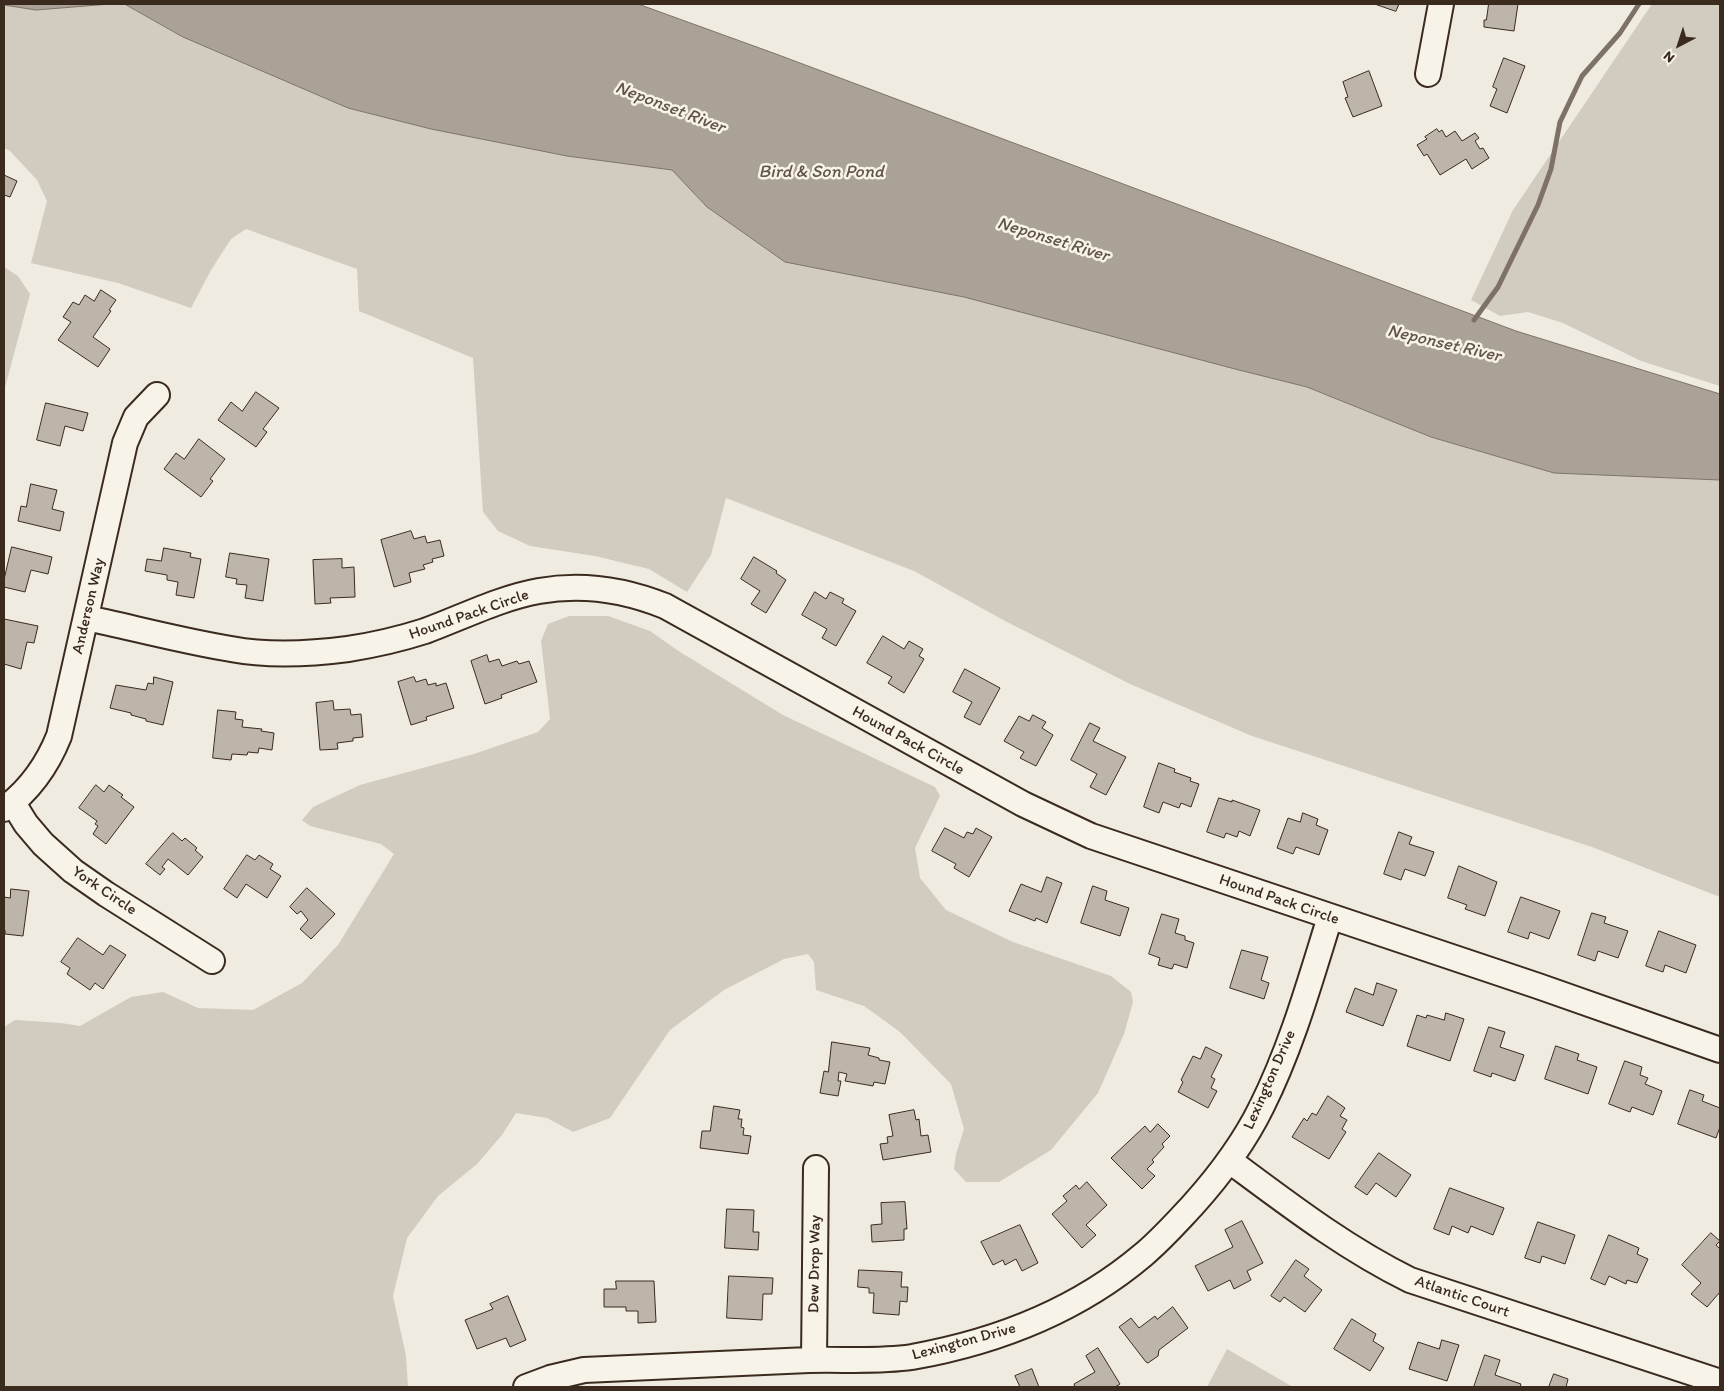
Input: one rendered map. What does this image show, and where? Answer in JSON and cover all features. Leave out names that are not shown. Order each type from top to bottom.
[{"type":"street","points":[[1428,74],[1441,4]]},
{"type":"street","name":"Anderson Way","points":[[8,806],[32,784],[48,760],[59,736],[125,443],[136,418],[157,395]]},
{"type":"street","name":"Hound Pack Circle","points":[[86,618],[232,650],[271,653],[309,652],[348,649],[386,642],[539,591],[582,588],[624,593],[665,606],[684,616],[1060,823],[1134,851],[1538,986],[1720,1050]]},
{"type":"street","name":"York Circle","points":[[8,806],[43,844],[73,871],[212,961]]},
{"type":"street","name":"Lexington Drive","points":[[526,1387],[550,1378],[584,1370],[814,1360],[874,1360],[911,1357],[959,1347],[1003,1334],[1050,1315],[1099,1287],[1143,1255],[1187,1212],[1230,1161],[1262,1107],[1289,1046],[1330,917]]},
{"type":"street","name":"Atlantic Court","points":[[1230,1161],[1339,1240],[1410,1280],[1720,1382]]},
{"type":"street","name":"Dew Drop Way","points":[[814,1360],[816,1168]]},
{"type":"shaded area","points":[[125,4],[183,37],[348,108],[431,129],[567,156],[672,170],[707,207],[785,262],[964,297],[1307,387],[1431,437],[1554,473],[1720,480],[1720,897],[1592,847],[1252,736],[1130,684],[1007,622],[914,571],[726,498],[711,555],[687,592],[649,569],[595,556],[530,546],[498,531],[483,512],[473,358],[359,311],[357,269],[246,229],[231,239],[211,270],[191,308],[118,283],[31,263],[47,201],[37,180],[10,151],[4,148],[4,5],[36,10]]},
{"type":"shaded area","points":[[1652,4],[1720,4],[1720,386],[1641,361],[1563,323],[1528,312],[1500,316],[1471,300],[1513,210]]},
{"type":"shaded area","points":[[4,267],[18,276],[30,294],[4,391]]},
{"type":"shaded area","points":[[569,616],[608,616],[650,631],[680,652],[783,715],[935,787],[940,796],[915,848],[920,878],[946,910],[1013,942],[1111,976],[1131,992],[1133,1002],[1124,1034],[1098,1093],[1051,1150],[999,1182],[966,1182],[954,1169],[956,1154],[964,1129],[951,1084],[900,1032],[864,1006],[816,990],[814,962],[808,954],[784,959],[724,990],[670,1030],[610,1118],[573,1132],[547,1118],[516,1113],[502,1135],[477,1164],[438,1196],[407,1238],[393,1296],[406,1356],[408,1387],[4,1387],[4,1027],[15,1020],[80,1026],[131,997],[163,992],[198,1008],[253,1010],[302,983],[338,945],[394,854],[381,844],[310,826],[302,820],[313,807],[360,785],[474,754],[538,732],[550,719],[541,641],[548,624]]},
{"type":"shaded area","points":[[1227,1349],[1293,1387],[1207,1387]]},
{"type":"water","points":[[4,4],[110,4],[36,10]]},
{"type":"water","name":"Bird & Son Pond","points":[[125,4],[638,4],[1516,331],[1720,394],[1720,480],[1554,473],[1431,437],[1307,387],[964,297],[785,262],[707,207],[672,170],[567,156],[431,129],[348,108],[183,37]]},
{"type":"building","points":[[1375,4],[1399,4],[1396,11]]},
{"type":"building","points":[[1489,4],[1518,4],[1514,31],[1484,27]]},
{"type":"building","points":[[1504,58],[1525,66],[1507,113],[1490,106],[1497,89],[1493,87]]},
{"type":"building","points":[[1369,71],[1382,106],[1353,117],[1345,98],[1348,97],[1343,82]]},
{"type":"building","points":[[1437,129],[1439,132],[1442,130],[1446,137],[1455,131],[1462,141],[1475,133],[1479,138],[1475,141],[1480,149],[1483,148],[1489,158],[1472,169],[1466,159],[1440,175],[1427,154],[1424,156],[1417,145],[1427,139],[1425,137]]},
{"type":"building","points":[[4,175],[17,181],[10,197],[4,195]]},
{"type":"building","points":[[101,290],[116,300],[109,310],[111,311],[93,337],[110,349],[98,367],[58,340],[71,322],[63,317],[73,302],[79,305],[85,295],[94,301]]},
{"type":"building","points":[[256,392],[279,408],[263,429],[267,432],[256,447],[218,420],[231,402],[242,411]]},
{"type":"building","points":[[46,403],[88,413],[83,431],[65,426],[60,446],[37,440]]},
{"type":"building","points":[[199,439],[225,459],[210,479],[213,481],[201,497],[164,469],[176,453],[184,459]]},
{"type":"building","points":[[31,484],[57,490],[52,509],[64,512],[60,531],[18,521],[21,506],[26,507]]},
{"type":"building","points":[[411,531],[414,539],[425,536],[427,543],[440,540],[444,556],[432,559],[433,562],[423,565],[425,569],[409,573],[411,582],[394,587],[381,540]]},
{"type":"building","points":[[12,547],[52,557],[48,574],[31,570],[25,592],[4,587]]},
{"type":"building","points":[[164,548],[191,553],[190,557],[201,559],[194,598],[176,595],[178,582],[167,580],[167,575],[145,571],[147,559],[161,561]]},
{"type":"building","points":[[230,553],[269,559],[263,601],[245,598],[247,585],[236,584],[237,579],[226,577]]},
{"type":"building","points":[[754,557],[777,571],[776,573],[786,580],[766,613],[751,604],[760,591],[741,579]]},
{"type":"building","points":[[342,559],[342,568],[354,567],[355,597],[330,598],[331,603],[315,604],[313,560]]},
{"type":"building","points":[[815,592],[826,599],[830,592],[844,599],[842,603],[856,611],[836,646],[822,638],[827,629],[802,615]]},
{"type":"building","points":[[4,619],[38,626],[34,643],[27,642],[21,669],[4,664]]},
{"type":"building","points":[[883,636],[904,649],[909,641],[923,649],[919,656],[924,659],[904,693],[888,683],[892,677],[867,663]]},
{"type":"building","points":[[487,655],[489,662],[499,659],[502,666],[517,661],[519,664],[529,661],[537,682],[501,695],[502,698],[485,704],[471,661]]},
{"type":"building","points":[[965,669],[1000,688],[980,725],[964,717],[972,702],[953,692]]},
{"type":"building","points":[[154,677],[173,682],[163,725],[146,721],[146,719],[131,715],[131,713],[110,708],[116,685],[146,690],[148,683],[153,684]]},
{"type":"building","points":[[414,677],[416,682],[426,679],[428,685],[436,683],[436,686],[446,683],[454,708],[426,717],[427,720],[411,725],[398,682]]},
{"type":"building","points":[[333,701],[334,710],[350,709],[351,715],[361,714],[363,737],[353,738],[353,741],[337,743],[338,749],[320,750],[316,703]]},
{"type":"building","points":[[218,710],[236,712],[235,719],[243,720],[242,727],[262,729],[261,731],[274,733],[272,750],[259,748],[258,753],[248,752],[247,755],[232,754],[231,760],[213,758]]},
{"type":"building","points":[[1033,715],[1046,722],[1042,728],[1053,735],[1036,766],[1020,758],[1024,752],[1004,741],[1019,716],[1029,721]]},
{"type":"building","points":[[1090,723],[1100,728],[1093,741],[1126,757],[1106,795],[1090,787],[1097,774],[1071,760]]},
{"type":"building","points":[[1159,763],[1175,769],[1174,772],[1191,778],[1190,781],[1199,784],[1191,807],[1181,803],[1179,808],[1163,802],[1159,813],[1144,807]]},
{"type":"building","points":[[96,785],[104,792],[109,785],[123,795],[121,797],[134,807],[106,844],[93,834],[98,826],[95,824],[97,821],[79,808]]},
{"type":"building","points":[[1219,798],[1232,802],[1232,800],[1260,810],[1250,836],[1239,831],[1237,837],[1226,833],[1224,838],[1207,832]]},
{"type":"building","points":[[1303,813],[1318,819],[1316,825],[1328,830],[1319,855],[1296,847],[1293,854],[1277,848],[1288,818],[1300,822]]},
{"type":"building","points":[[945,828],[964,838],[967,832],[973,834],[976,828],[992,837],[969,877],[954,868],[956,864],[932,851]]},
{"type":"building","points":[[1399,832],[1412,837],[1409,844],[1434,852],[1425,876],[1405,869],[1401,880],[1384,874]]},
{"type":"building","points":[[173,833],[182,841],[185,838],[197,848],[195,850],[203,857],[188,875],[168,859],[162,867],[165,869],[160,875],[146,864]]},
{"type":"building","points":[[247,855],[255,860],[259,855],[273,864],[270,869],[281,876],[267,898],[246,884],[237,898],[224,889]]},
{"type":"building","points":[[1459,866],[1497,882],[1485,916],[1465,909],[1467,905],[1448,898]]},
{"type":"building","points":[[1047,877],[1062,883],[1047,923],[1036,918],[1035,921],[1009,911],[1021,884],[1041,892]]},
{"type":"building","points":[[1093,886],[1107,891],[1105,900],[1129,908],[1120,936],[1081,923]]},
{"type":"building","points":[[307,888],[335,914],[311,939],[300,929],[308,920],[301,911],[297,914],[290,907]]},
{"type":"building","points":[[11,889],[29,891],[23,936],[5,934],[4,897],[10,898]]},
{"type":"building","points":[[1521,897],[1560,911],[1549,939],[1530,932],[1528,939],[1508,932]]},
{"type":"building","points":[[1592,913],[1606,917],[1604,923],[1628,931],[1618,958],[1598,951],[1595,961],[1578,955]]},
{"type":"building","points":[[1162,914],[1179,919],[1175,933],[1185,936],[1185,940],[1194,943],[1187,968],[1174,964],[1172,969],[1158,965],[1160,958],[1149,954]]},
{"type":"building","points":[[1659,931],[1696,945],[1686,973],[1665,965],[1663,972],[1646,966]]},
{"type":"building","points":[[78,938],[103,955],[110,945],[126,955],[103,989],[95,983],[90,990],[67,974],[70,968],[61,962]]},
{"type":"building","points":[[1242,950],[1268,957],[1261,980],[1269,983],[1264,999],[1230,988]]},
{"type":"building","points":[[1377,983],[1397,990],[1383,1026],[1346,1012],[1355,988],[1373,995]]},
{"type":"building","points":[[1446,1013],[1464,1019],[1450,1061],[1407,1046],[1417,1015],[1426,1018],[1427,1015],[1444,1020]]},
{"type":"building","points":[[1489,1027],[1505,1032],[1500,1047],[1524,1055],[1515,1081],[1492,1073],[1491,1077],[1474,1071]]},
{"type":"building","points":[[832,1042],[870,1048],[868,1055],[890,1062],[885,1084],[874,1082],[873,1086],[845,1081],[847,1074],[839,1072],[838,1081],[841,1081],[838,1096],[820,1093],[824,1071],[828,1072]]},
{"type":"building","points":[[1556,1046],[1579,1054],[1577,1060],[1597,1067],[1588,1094],[1545,1079]]},
{"type":"building","points":[[1206,1047],[1222,1055],[1211,1077],[1215,1079],[1211,1088],[1217,1091],[1208,1108],[1178,1092],[1183,1082],[1181,1080],[1193,1056],[1200,1059]]},
{"type":"building","points":[[1625,1061],[1642,1067],[1640,1075],[1648,1078],[1645,1084],[1662,1091],[1653,1115],[1632,1107],[1630,1112],[1609,1104]]},
{"type":"building","points":[[1690,1090],[1704,1095],[1702,1101],[1720,1108],[1720,1127],[1716,1138],[1678,1124]]},
{"type":"building","points":[[1328,1096],[1345,1108],[1340,1116],[1347,1120],[1342,1129],[1346,1132],[1329,1159],[1292,1137],[1304,1118],[1307,1121],[1312,1113],[1316,1115]]},
{"type":"building","points":[[714,1106],[740,1110],[738,1119],[742,1119],[743,1135],[751,1136],[748,1154],[700,1148],[702,1131],[710,1131]]},
{"type":"building","points":[[914,1110],[916,1120],[919,1119],[921,1136],[928,1135],[931,1152],[883,1160],[880,1144],[888,1143],[887,1137],[893,1136],[889,1115]]},
{"type":"building","points":[[1158,1124],[1170,1136],[1162,1144],[1164,1147],[1152,1160],[1154,1162],[1147,1169],[1155,1176],[1142,1189],[1111,1158],[1145,1126],[1150,1132]]},
{"type":"building","points":[[1379,1153],[1411,1175],[1396,1197],[1376,1183],[1367,1195],[1355,1187]]},
{"type":"building","points":[[1087,1182],[1107,1205],[1086,1225],[1096,1235],[1082,1248],[1052,1214],[1067,1201],[1063,1196],[1076,1185],[1079,1189]]},
{"type":"building","points":[[1450,1188],[1504,1208],[1493,1235],[1471,1226],[1468,1233],[1452,1226],[1449,1235],[1434,1229]]},
{"type":"building","points":[[905,1202],[907,1229],[904,1229],[904,1240],[872,1242],[871,1225],[882,1224],[881,1203]]},
{"type":"building","points":[[727,1209],[754,1210],[753,1232],[759,1232],[758,1250],[725,1248]]},
{"type":"building","points":[[1242,1221],[1263,1263],[1247,1271],[1251,1280],[1234,1289],[1230,1280],[1208,1291],[1195,1266],[1233,1247],[1225,1230]]},
{"type":"building","points":[[1538,1222],[1575,1235],[1565,1264],[1542,1256],[1540,1263],[1525,1258]]},
{"type":"building","points":[[1020,1225],[1038,1263],[1022,1271],[1016,1259],[1005,1265],[1003,1260],[993,1265],[981,1242]]},
{"type":"building","points":[[1711,1233],[1720,1241],[1716,1245],[1720,1249],[1720,1292],[1707,1307],[1691,1294],[1701,1283],[1682,1265]]},
{"type":"building","points":[[1609,1235],[1639,1248],[1637,1254],[1648,1259],[1637,1283],[1627,1280],[1626,1284],[1609,1276],[1605,1285],[1591,1279]]},
{"type":"building","points":[[1296,1260],[1309,1269],[1304,1276],[1322,1290],[1305,1312],[1284,1297],[1280,1302],[1271,1296]]},
{"type":"building","points":[[859,1270],[902,1272],[901,1287],[908,1287],[907,1302],[900,1301],[899,1315],[873,1313],[874,1293],[869,1293],[869,1288],[858,1287]]},
{"type":"building","points":[[729,1276],[773,1278],[772,1294],[763,1294],[762,1320],[727,1318]]},
{"type":"building","points":[[616,1281],[654,1281],[656,1322],[638,1323],[638,1311],[626,1311],[626,1307],[604,1307],[604,1289],[616,1289]]},
{"type":"building","points":[[508,1296],[526,1340],[510,1347],[506,1338],[477,1349],[465,1320],[493,1309],[490,1304]]},
{"type":"building","points":[[1173,1307],[1188,1328],[1159,1350],[1158,1356],[1148,1363],[1119,1327],[1131,1318],[1139,1328],[1155,1316],[1157,1319]]},
{"type":"building","points":[[1352,1319],[1376,1334],[1373,1341],[1384,1348],[1370,1371],[1334,1349]]},
{"type":"building","points":[[1442,1340],[1459,1345],[1447,1381],[1409,1369],[1418,1342],[1439,1349]]},
{"type":"building","points":[[1098,1348],[1120,1384],[1115,1387],[1075,1387],[1074,1384],[1095,1372],[1086,1356]]},
{"type":"building","points":[[1485,1355],[1500,1360],[1495,1375],[1521,1384],[1520,1387],[1474,1387]]},
{"type":"building","points":[[1032,1369],[1039,1387],[1020,1387],[1015,1376]]},
{"type":"building","points":[[1554,1374],[1568,1379],[1566,1387],[1549,1387]]},
{"type":"waterway","points":[[1474,320],[1498,287],[1538,205],[1551,169],[1560,122],[1582,76],[1620,33],[1639,4]]},
{"type":"water label","name":"Neponset River","points":[[670,108]]},
{"type":"water label","name":"Neponset River","points":[[1053,240]]},
{"type":"water label","name":"Neponset River","points":[[1444,344]]}]
